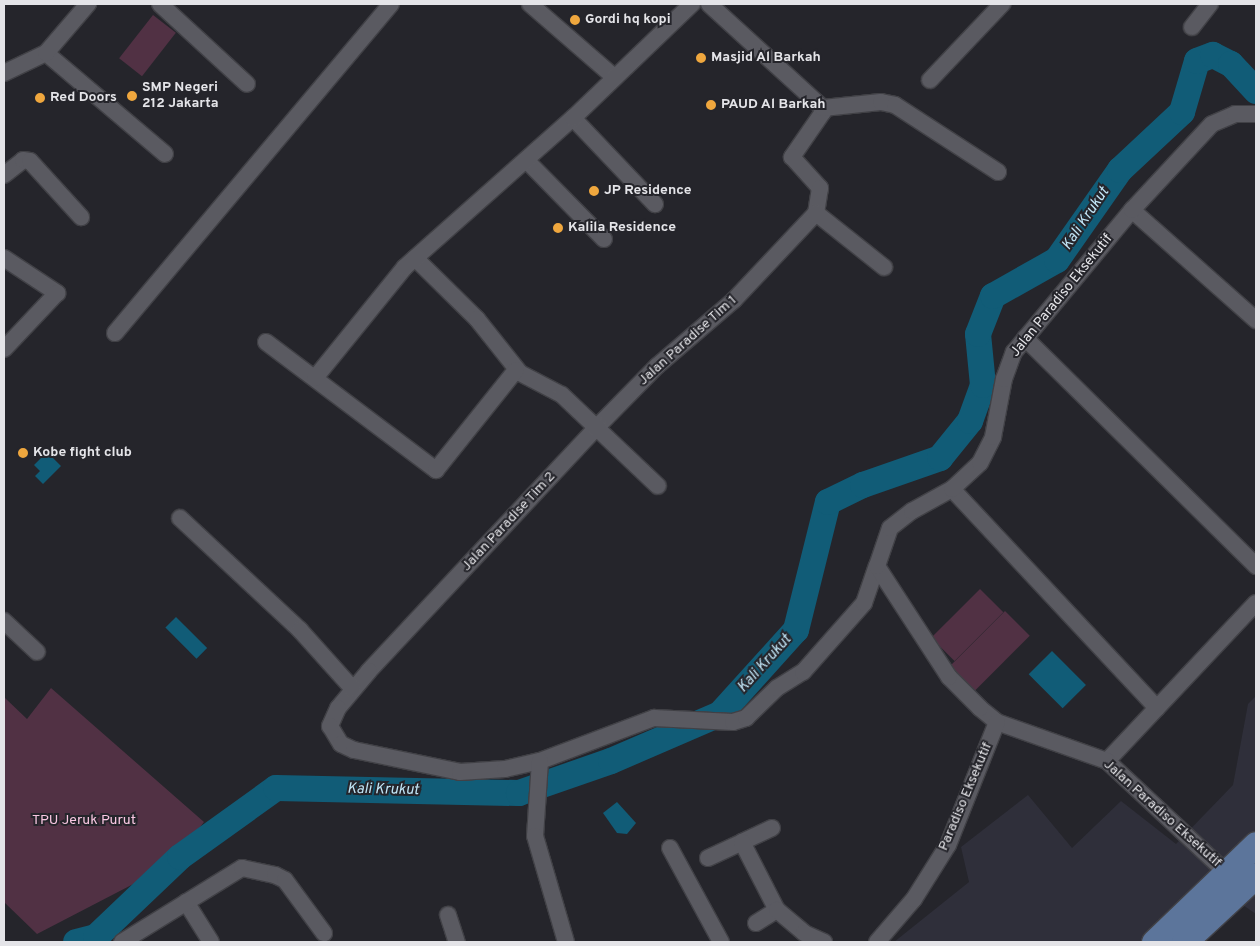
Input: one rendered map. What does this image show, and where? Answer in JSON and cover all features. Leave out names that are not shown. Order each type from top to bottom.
[{"type":"main road","points":[[1184,942],[1241,879],[1256,844]]},
{"type":"main road","points":[[1154,942],[1241,879]]},
{"type":"street","points":[[4,74],[46,53],[88,4]]},
{"type":"street","points":[[160,4],[247,84]]},
{"type":"street","points":[[115,333],[390,4]]},
{"type":"street","points":[[530,4],[614,77]]},
{"type":"street","points":[[315,378],[378,296],[415,258],[573,118],[692,4]]},
{"type":"street","points":[[709,4],[823,108],[881,102],[895,105],[998,172]]},
{"type":"street","points":[[930,80],[1002,4]]},
{"type":"street","points":[[1192,27],[1210,4]]},
{"type":"street","points":[[46,53],[165,154]]},
{"type":"street","points":[[823,108],[824,112],[792,157],[820,188],[816,213],[884,267]]},
{"type":"street","name":"Jalan Paradiso Eksekutif","points":[[1241,879],[1107,760],[997,722],[949,677],[877,566],[890,528],[912,511],[952,489],[980,463],[988,449],[1008,363],[1025,338],[1132,210],[1212,124],[1224,116],[1255,115]]},
{"type":"street","points":[[573,118],[655,204]]},
{"type":"street","points":[[4,175],[23,160],[30,161],[81,217]]},
{"type":"street","points":[[526,160],[604,240]]},
{"type":"street","points":[[1132,210],[1256,320]]},
{"type":"street","name":"Jalan Paradise Tim 1","points":[[598,426],[657,366],[726,308],[778,256],[816,213]]},
{"type":"street","points":[[4,258],[57,293],[4,349]]},
{"type":"street","points":[[415,258],[490,332],[516,370],[562,395],[598,426],[658,486]]},
{"type":"street","points":[[1025,338],[1256,566]]},
{"type":"street","points":[[266,342],[436,470],[516,370]]},
{"type":"street","name":"Jalan Paradise Tim 2","points":[[539,767],[447,772],[354,750],[341,744],[330,726],[338,708],[353,689],[598,426]]},
{"type":"street","points":[[952,489],[1157,708]]},
{"type":"street","points":[[180,518],[300,630],[353,689]]},
{"type":"street","points":[[566,942],[535,836],[535,807],[539,767],[654,718],[725,724],[746,718],[777,688],[803,672],[864,603],[877,566]]},
{"type":"street","points":[[1107,760],[1256,603]]},
{"type":"street","points":[[4,621],[37,652]]},
{"type":"street","name":"Paradiso Eksekutif","points":[[877,942],[914,899],[948,845],[997,722]]},
{"type":"street","points":[[708,858],[772,828]]},
{"type":"street","points":[[742,842],[777,910],[804,933],[824,942]]},
{"type":"street","points":[[670,848],[721,942]]},
{"type":"street","points":[[122,942],[238,870],[247,868],[285,880],[324,933]]},
{"type":"street","points":[[186,902],[211,942]]},
{"type":"street","points":[[756,923],[777,910]]},
{"type":"street","points":[[448,916],[457,942]]},
{"type":"shaded area","points":[[1256,696],[1256,914],[1237,901],[1196,942],[894,942],[969,882],[961,847],[1028,795],[1072,848],[1121,801],[1176,844],[1233,785],[1248,704]]},
{"type":"green space","points":[[153,15],[176,33],[142,76],[119,58]]},
{"type":"green space","points":[[980,589],[1003,612],[955,661],[931,638]]},
{"type":"green space","points":[[1005,611],[1030,636],[975,691],[950,666]]},
{"type":"green space","name":"TPU Jeruk Purut","points":[[51,688],[204,822],[170,865],[37,934],[4,902],[4,697],[27,719]]},
{"type":"water","points":[[47,452],[61,466],[43,484],[35,476],[40,471],[34,465]]},
{"type":"water","points":[[176,617],[207,648],[197,659],[165,628]]},
{"type":"water","points":[[1052,651],[1086,685],[1063,708],[1029,674]]},
{"type":"water","points":[[617,802],[636,823],[627,834],[617,833],[603,813]]},
{"type":"waterway","name":"Kali Krukut","points":[[76,942],[96,937],[180,857],[276,788],[519,793],[611,761],[720,714],[796,630],[828,502],[863,485],[940,458],[970,421],[983,385],[978,334],[993,296],[1057,260],[1120,170],[1182,112],[1197,61],[1213,55],[1231,64],[1256,91]]},
{"type":"place","name":"Gordi hq kopi","points":[[575,20]]},
{"type":"place","name":"Masjid Al Barkah","points":[[701,58]]},
{"type":"place","name":"SMP Negeri 212 Jakarta","points":[[132,96]]},
{"type":"place","name":"Red Doors","points":[[40,98]]},
{"type":"place","name":"PAUD Al Barkah","points":[[711,105]]},
{"type":"place","name":"JP Residence","points":[[594,191]]},
{"type":"place","name":"Kalila Residence","points":[[558,228]]},
{"type":"place","name":"Kobe fight club","points":[[23,453]]}]
